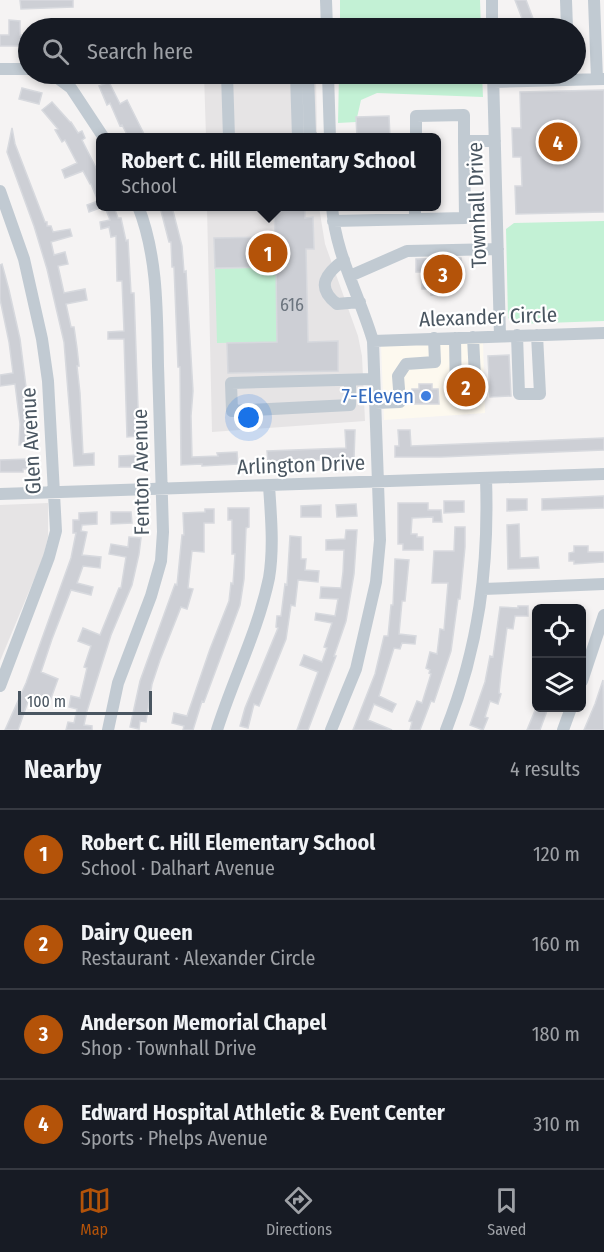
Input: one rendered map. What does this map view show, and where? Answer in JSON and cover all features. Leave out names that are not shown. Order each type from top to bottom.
[{"type":"street","points":[[326,0],[327,18]]},
{"type":"street","points":[[492,0],[492,18]]},
{"type":"street","points":[[566,0],[567,18]]},
{"type":"street","points":[[594,0],[600,79]]},
{"type":"street","points":[[0,69],[18,69]]},
{"type":"street","points":[[66,84],[71,88],[101,133]]},
{"type":"street","points":[[228,84],[229,133]]},
{"type":"street","points":[[296,84],[298,133]]},
{"type":"street","points":[[308,84],[310,133]]},
{"type":"street","points":[[328,84],[330,133]]},
{"type":"street","name":"Townhall Drive","points":[[493,84],[500,336]]},
{"type":"street","points":[[333,221],[415,213],[465,218],[464,115],[416,116],[416,133]]},
{"type":"street","points":[[464,141],[495,141]]},
{"type":"street","name":"Glen Avenue","points":[[0,191],[24,259],[42,339],[48,381],[56,531],[50,557],[0,686]]},
{"type":"street","name":"Fenton Avenue","points":[[108,730],[118,683],[151,596],[160,561],[164,532],[157,314],[153,265],[140,211]]},
{"type":"street","points":[[331,730],[356,669],[376,582],[380,540],[373,341],[339,248],[332,211]]},
{"type":"street","points":[[350,276],[407,251],[498,249]]},
{"type":"street","points":[[344,260],[329,271],[326,278],[327,293],[337,304],[360,302]]},
{"type":"street","name":"Alexander Circle","points":[[373,341],[604,333]]},
{"type":"street","points":[[517,335],[519,394],[540,394],[537,335]]},
{"type":"street","points":[[455,338],[456,397],[471,398],[476,397],[473,337]]},
{"type":"street","points":[[375,403],[400,402],[398,376],[406,364],[435,362],[434,338]]},
{"type":"street","points":[[350,380],[350,405],[232,411],[231,383],[374,379]]},
{"type":"street","name":"Arlington Drive","points":[[0,495],[604,474]]},
{"type":"street","points":[[446,730],[459,699],[472,653],[483,589],[487,537],[486,478]]},
{"type":"street","points":[[217,730],[258,623],[269,576],[272,536],[269,486]]},
{"type":"street","points":[[483,589],[604,584]]},
{"type":"street","points":[[586,669],[604,615]]},
{"type":"street","points":[[563,730],[570,712]]},
{"type":"shaded area","points":[[204,84],[316,84],[317,133],[206,133]]},
{"type":"shaded area","points":[[207,211],[320,211],[325,244],[358,336],[362,356],[365,421],[212,432]]},
{"type":"shaded area","points":[[483,342],[485,413],[384,420],[381,346]]},
{"type":"shaded area","points":[[48,503],[48,537],[43,558],[0,661],[0,505]]},
{"type":"green space","points":[[340,0],[480,0],[481,18],[340,18]]},
{"type":"green space","points":[[339,84],[482,84],[483,97],[377,93],[361,100],[356,122],[338,123]]},
{"type":"green space","points":[[604,221],[604,321],[516,324],[508,318],[506,229],[514,223]]},
{"type":"green space","points":[[276,267],[277,342],[217,343],[215,269]]},
{"type":"building","points":[[20,0],[73,0],[73,7],[21,9]]},
{"type":"building","points":[[515,0],[526,0],[533,18],[522,18]]},
{"type":"building","points":[[9,20],[18,21],[18,46],[0,46],[0,35],[9,35]]},
{"type":"building","points":[[110,84],[120,104],[127,100],[144,133],[126,133],[122,125],[120,126],[110,103],[107,105],[99,86]]},
{"type":"building","points":[[22,88],[42,93],[39,104],[19,99]]},
{"type":"building","points":[[604,90],[604,212],[516,214],[515,186],[522,186],[521,157],[513,157],[512,128],[521,128],[520,92]]},
{"type":"building","points":[[52,102],[78,133],[82,131],[85,138],[82,140],[96,168],[96,196],[83,171],[65,178],[62,170],[77,163],[65,140],[62,142],[55,130],[58,129],[42,110]]},
{"type":"building","points":[[389,116],[390,133],[357,133],[356,117]]},
{"type":"building","points":[[12,128],[15,144],[47,226],[51,226],[53,232],[70,229],[72,236],[51,242],[54,255],[65,252],[68,264],[58,266],[64,293],[85,289],[87,300],[66,304],[71,327],[74,327],[77,348],[83,454],[94,453],[94,465],[74,466],[64,342],[47,269],[7,152]]},
{"type":"building","points":[[96,202],[96,209],[89,212],[87,205]]},
{"type":"building","points":[[107,211],[115,211],[118,218],[121,218],[126,241],[128,240],[131,293],[134,293],[139,436],[127,437],[124,339],[108,339],[108,332],[124,331],[122,281],[117,281],[116,236],[111,237],[109,227],[101,229],[100,222],[110,220]]},
{"type":"building","points":[[161,211],[173,211],[182,246],[184,272],[186,271],[193,391],[192,457],[218,456],[217,453],[237,452],[238,464],[181,465],[180,367],[178,367],[174,267],[172,267],[171,242],[169,242]]},
{"type":"building","points":[[274,211],[305,211],[305,218],[313,217],[314,249],[306,249],[308,342],[338,341],[338,371],[228,373],[227,343],[277,342],[276,267],[215,268],[214,238],[275,237]]},
{"type":"building","points":[[461,258],[464,276],[458,277],[458,288],[448,288],[448,295],[431,295],[431,289],[422,289],[422,272],[416,272],[416,259]]},
{"type":"building","points":[[2,264],[20,339],[30,419],[30,444],[19,445],[20,424],[15,384],[0,386],[0,375],[13,373],[0,299],[0,265]]},
{"type":"building","points":[[509,355],[511,396],[490,397],[488,356]]},
{"type":"building","name":"7-Eleven","points":[[419,384],[432,384],[432,389],[438,389],[439,404],[413,404],[412,389],[419,389]]},
{"type":"building","points":[[345,430],[355,430],[354,459],[268,462],[267,451],[346,448]]},
{"type":"building","points":[[398,430],[410,430],[411,446],[604,438],[604,450],[395,457],[395,446],[399,446]]},
{"type":"building","points":[[139,455],[139,467],[119,467],[119,456]]},
{"type":"building","points":[[28,459],[28,469],[23,469],[23,472],[0,472],[0,460]]},
{"type":"building","points":[[604,496],[604,508],[542,510],[542,499]]},
{"type":"building","points":[[507,499],[527,499],[527,510],[507,511]]},
{"type":"building","points":[[444,501],[464,501],[464,512],[444,513]]},
{"type":"building","points":[[398,503],[428,503],[428,510],[441,510],[442,522],[433,522],[433,517],[412,518],[411,534],[423,537],[423,550],[403,550],[403,544],[398,544]]},
{"type":"building","points":[[356,504],[357,516],[337,517],[336,505]]},
{"type":"building","points":[[321,505],[321,517],[301,517],[301,506]]},
{"type":"building","points":[[228,508],[249,508],[240,605],[193,730],[183,730],[184,726],[172,723],[174,713],[187,716],[229,601],[231,583],[233,584],[235,554],[232,554],[232,520],[228,520]]},
{"type":"building","points":[[205,509],[214,509],[214,523],[204,523],[204,552],[192,551],[188,588],[193,589],[187,609],[181,607],[160,660],[152,684],[146,722],[140,721],[139,729],[130,727],[140,681],[175,584],[177,585],[182,535],[184,535],[183,513],[205,512]]},
{"type":"building","points":[[97,512],[97,524],[82,525],[81,531],[87,532],[82,555],[101,557],[100,568],[83,566],[77,583],[93,587],[91,595],[71,590],[52,639],[41,672],[58,679],[50,701],[30,696],[18,730],[5,730],[26,683],[71,558],[76,533],[73,533],[73,520],[79,520],[79,513]]},
{"type":"building","points":[[111,512],[131,512],[132,523],[111,524]]},
{"type":"building","points":[[519,524],[520,558],[538,557],[539,568],[508,569],[507,525]]},
{"type":"building","points":[[455,527],[465,527],[465,547],[460,599],[458,599],[451,651],[434,702],[431,701],[420,730],[410,730],[412,722],[409,721],[417,701],[422,703],[431,674],[426,668],[430,652],[437,654],[440,629],[444,630],[448,583],[432,583],[434,551],[454,551]]},
{"type":"building","points":[[346,530],[357,530],[354,574],[346,621],[334,656],[336,656],[308,730],[297,730],[318,672],[300,665],[304,655],[322,662],[332,623],[315,620],[316,613],[335,616],[338,599],[320,598],[321,587],[341,588],[344,550],[326,550],[326,540],[345,539]]},
{"type":"building","points":[[290,536],[301,537],[301,559],[306,559],[305,570],[319,571],[318,582],[298,580],[295,606],[291,605],[286,639],[259,706],[254,704],[248,728],[240,726],[245,708],[278,628],[276,627],[277,616],[281,616],[285,584],[287,585]]},
{"type":"building","points":[[129,537],[141,538],[139,554],[132,585],[111,635],[87,711],[84,725],[92,726],[92,730],[66,730],[68,722],[74,723],[77,709],[69,707],[71,696],[80,698],[87,668],[84,667],[91,646],[78,641],[83,628],[100,635],[119,588],[121,588],[126,557],[109,554],[111,544],[128,547]]},
{"type":"building","points":[[574,546],[588,546],[588,552],[604,552],[604,562],[574,564],[574,561],[569,561],[569,553],[574,552]]},
{"type":"building","points":[[395,559],[409,560],[399,634],[416,636],[415,644],[402,643],[400,649],[394,648],[379,696],[396,704],[392,712],[374,704],[368,720],[392,730],[353,730],[375,674],[384,636],[388,636],[391,605],[393,605]]},
{"type":"building","points":[[518,606],[528,606],[528,616],[515,616],[513,629],[507,628],[499,693],[501,694],[498,704],[490,701],[485,717],[488,718],[483,730],[470,725],[485,682],[490,656],[493,657],[500,607],[518,608]]},
{"type":"building","points":[[603,680],[604,730],[584,730],[595,704]]},
{"type":"building","points":[[534,712],[547,712],[540,730],[527,730]]},
{"type":"place","name":"Edward Hospital Athletic & Event Center","points":[[558,142]]},
{"type":"place","name":"Robert C. Hill Elementary School","points":[[268,253]]},
{"type":"place","name":"Anderson Memorial Chapel","points":[[443,274]]},
{"type":"place","name":"Dairy Queen","points":[[466,387]]},
{"type":"place","name":"7-Eleven","points":[[426,396]]}]
